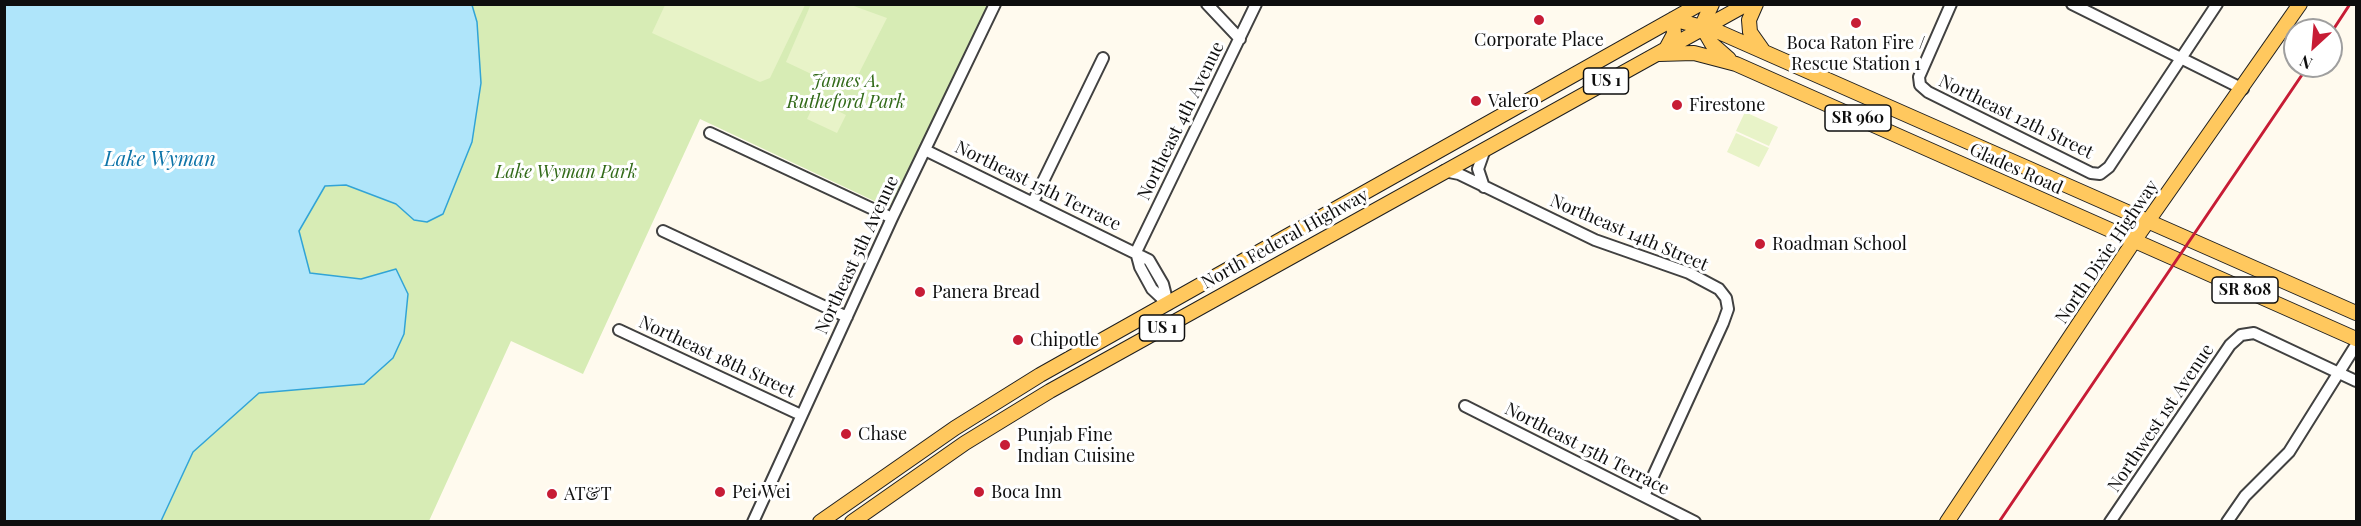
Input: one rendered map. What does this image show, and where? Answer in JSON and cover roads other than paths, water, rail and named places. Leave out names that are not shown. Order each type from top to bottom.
[{"type":"main road","name":"US 1","points":[[1672,19],[1700,4]]},
{"type":"main road","points":[[1712,4],[1704,27],[1712,44],[1736,64]]},
{"type":"main road","name":"North Federal Highway","points":[[852,522],[942,459],[1050,391],[1747,4]]},
{"type":"main road","points":[[1755,4],[1749,20],[1750,32],[1763,51]]},
{"type":"main road","name":"North Dixie Highway","points":[[1947,522],[2134,241],[2243,89],[2300,4]]},
{"type":"main road","name":"Glades Road","points":[[1672,19],[1704,27],[1763,51],[2356,313]]},
{"type":"main road","name":"North Federal Highway","points":[[820,522],[955,428],[1040,375],[1475,133],[1672,19]]},
{"type":"main road","points":[[1661,50],[1674,34],[1672,19]]},
{"type":"main road","name":"Glades Road","points":[[1661,50],[1694,53],[1736,64],[2356,339]]},
{"type":"main road","points":[[1468,158],[1475,141],[1475,133]]},
{"type":"main road","points":[[1179,319],[1182,304],[1196,289]]},
{"type":"main road","points":[[1151,335],[1162,320],[1168,304]]},
{"type":"main road","points":[[942,459],[954,438],[955,428]]},
{"type":"main road","points":[[867,488],[877,503]]},
{"type":"street","name":"Northeast 5th Avenue","points":[[753,522],[892,218],[995,4]]},
{"type":"street","points":[[1207,4],[1240,39]]},
{"type":"street","name":"Northeast 4th Avenue","points":[[1136,252],[1256,4]]},
{"type":"street","name":"Northeast 12th Street","points":[[1951,4],[1919,77],[1920,85],[1928,92],[2091,173],[2100,174],[2109,167],[2181,58]]},
{"type":"street","points":[[2072,4],[2243,89]]},
{"type":"street","points":[[2181,58],[2217,4]]},
{"type":"street","points":[[1033,202],[1103,58]]},
{"type":"street","points":[[710,133],[892,218]]},
{"type":"street","points":[[1484,187],[1478,169],[1485,149]]},
{"type":"street","name":"Northeast 15th Terrace","points":[[925,150],[1149,260],[1163,284],[1168,304]]},
{"type":"street","name":"Northeast 14th Street","points":[[1444,171],[1484,187],[1596,240],[1689,273],[1719,289],[1726,298],[1728,309],[1723,323],[1644,496]]},
{"type":"street","points":[[663,231],[847,317]]},
{"type":"street","name":"Northeast 18th Street","points":[[619,330],[801,415]]},
{"type":"street","name":"Northwest 1st Avenue","points":[[2110,522],[2230,345],[2241,335],[2254,333],[2340,374]]},
{"type":"street","points":[[2227,522],[2245,496],[2289,452],[2340,374],[2356,345]]},
{"type":"street","points":[[2340,374],[2356,381]]},
{"type":"street","points":[[1040,375],[1050,391]]},
{"type":"street","name":"Northeast 15th Terrace","points":[[1465,406],[1695,522]]},
{"type":"water","name":"Lake Wyman","points":[[5,5],[472,5],[477,22],[481,83],[472,142],[443,214],[427,222],[414,220],[396,204],[346,185],[325,186],[299,231],[310,273],[361,279],[396,269],[408,294],[404,334],[393,358],[364,384],[259,393],[193,452],[161,521],[5,521]]},
{"type":"railway","points":[[2341,18],[2350,4]]},
{"type":"railway","points":[[1999,522],[2300,78]]},
{"type":"place","name":"Corporate Place","points":[[1539,20]]},
{"type":"place","name":"Boca Raton Fire / Rescue Station 1","points":[[1856,23]]},
{"type":"place","name":"Valero","points":[[1476,101]]},
{"type":"place","name":"Firestone","points":[[1677,105]]},
{"type":"place","name":"Roadman School","points":[[1760,244]]},
{"type":"place","name":"Panera Bread","points":[[920,292]]},
{"type":"place","name":"Chipotle","points":[[1018,340]]},
{"type":"place","name":"Chase","points":[[846,434]]},
{"type":"place","name":"Punjab Fine Indian Cuisine","points":[[1005,445]]},
{"type":"place","name":"Pei Wei","points":[[720,492]]},
{"type":"place","name":"Boca Inn","points":[[979,492]]},
{"type":"place","name":"AT&T","points":[[552,494]]},
{"type":"park label","name":"James A. Rutheford Park","points":[[846,91]]},
{"type":"park label","name":"Lake Wyman Park","points":[[566,172]]}]
